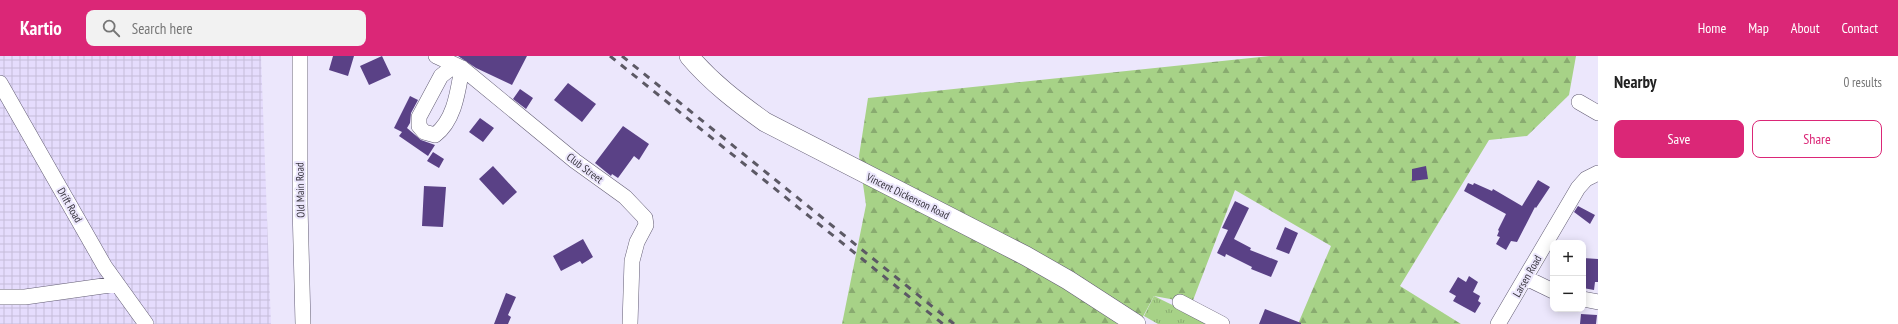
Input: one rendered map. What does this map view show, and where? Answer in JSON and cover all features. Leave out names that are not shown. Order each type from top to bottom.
[{"type":"main road","name":"Vincent Dickenson Road","points":[[689,56],[720,88],[764,122],[1026,256],[1068,280],[1136,324]]},
{"type":"street","name":"Old Main Road","points":[[300,56],[300,205],[303,324]]},
{"type":"street","name":"Club Street","points":[[436,56],[458,67],[575,161],[625,197],[645,218],[646,225],[637,242],[632,261],[630,324]]},
{"type":"street","name":"Drift Road","points":[[0,83],[105,267],[146,324]]},
{"type":"street","points":[[1579,102],[1598,114]]},
{"type":"street","name":"Larsen Road","points":[[1498,324],[1578,188],[1586,179],[1598,173]]},
{"type":"street","points":[[1526,278],[1550,290]]},
{"type":"street","points":[[0,297],[25,297],[117,284]]},
{"type":"street","points":[[1586,300],[1598,302]]},
{"type":"street","points":[[1180,302],[1222,324]]},
{"type":"shaded area","points":[[0,56],[261,56],[271,324],[0,324]]},
{"type":"green space","points":[[1270,56],[1576,56],[1569,95],[1527,136],[1489,140],[1400,286],[1461,324],[1298,324],[1331,246],[1235,190],[1192,303],[1154,296],[1139,324],[842,324],[866,205],[859,156],[868,98]]},
{"type":"green space","points":[[1154,296],[1211,324],[1158,324],[1144,316]]},
{"type":"building","points":[[333,56],[354,56],[348,76],[329,70]]},
{"type":"building","points":[[382,56],[391,75],[369,85],[360,66]]},
{"type":"building","points":[[458,56],[527,56],[512,85],[476,68]]},
{"type":"building","points":[[568,83],[596,104],[582,122],[554,100]]},
{"type":"building","points":[[520,89],[533,98],[526,109],[513,99]]},
{"type":"building","points":[[410,96],[418,100],[411,113],[410,123],[407,128],[421,140],[435,145],[428,156],[399,136],[402,132],[394,128]]},
{"type":"building","points":[[480,118],[494,128],[483,142],[469,132]]},
{"type":"building","points":[[623,126],[649,144],[639,160],[634,156],[618,178],[612,174],[611,176],[595,163]]},
{"type":"building","points":[[433,152],[444,159],[439,168],[427,161]]},
{"type":"building","points":[[493,166],[517,192],[503,205],[479,179]]},
{"type":"building","points":[[1426,166],[1428,179],[1412,181],[1412,169]]},
{"type":"building","points":[[1538,180],[1550,187],[1536,208],[1535,207],[1517,242],[1511,241],[1506,250],[1496,244],[1500,237],[1497,236],[1498,230],[1506,214],[1464,191],[1468,183],[1473,185],[1474,183],[1492,191],[1493,189],[1522,206]]},
{"type":"building","points":[[424,186],[446,187],[443,227],[422,226]]},
{"type":"building","points":[[1235,201],[1249,208],[1234,239],[1251,248],[1250,250],[1278,261],[1271,277],[1251,269],[1252,267],[1226,254],[1225,257],[1217,253],[1228,230],[1222,228]]},
{"type":"building","points":[[1578,206],[1595,215],[1590,224],[1574,212]]},
{"type":"building","points":[[1285,227],[1298,233],[1289,254],[1276,249]]},
{"type":"building","points":[[583,239],[593,257],[582,264],[580,261],[561,271],[553,256]]},
{"type":"building","points":[[1586,258],[1598,259],[1598,282],[1595,282],[1594,290],[1586,289]]},
{"type":"building","points":[[1469,276],[1478,282],[1473,292],[1480,296],[1478,301],[1481,303],[1475,313],[1453,301],[1456,296],[1449,292],[1458,277],[1466,282]]},
{"type":"building","points":[[506,293],[516,297],[508,315],[511,317],[508,324],[494,324]]},
{"type":"building","points":[[1265,309],[1301,323],[1301,324],[1259,324]]},
{"type":"building","points":[[1581,314],[1597,315],[1596,324],[1580,324]]},
{"type":"railway","points":[[610,56],[943,324]]},
{"type":"railway","points":[[622,56],[954,324]]}]
